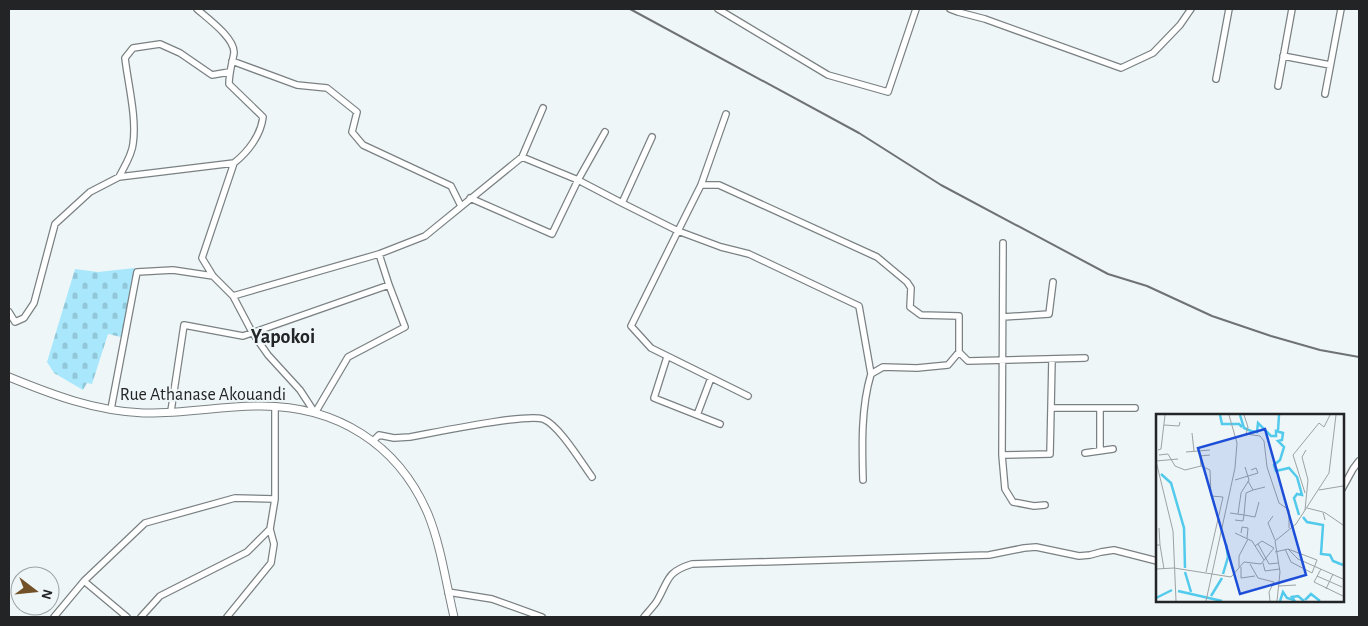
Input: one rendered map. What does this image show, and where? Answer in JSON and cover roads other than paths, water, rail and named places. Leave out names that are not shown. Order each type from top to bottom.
[{"type":"street","points":[[197,9],[228,37],[234,51],[228,84],[263,117],[262,127],[245,154],[234,163],[202,258],[214,276],[232,296],[252,332],[268,355],[300,390],[315,413],[348,357],[405,327],[379,254]]},
{"type":"street","points":[[718,9],[828,75],[888,92],[916,9]]},
{"type":"street","points":[[950,9],[985,19],[1121,68],[1153,53],[1180,25],[1191,9]]},
{"type":"street","points":[[1216,79],[1229,9]]},
{"type":"street","points":[[1278,86],[1292,9]]},
{"type":"street","points":[[1325,94],[1341,9]]},
{"type":"street","points":[[119,177],[126,166],[133,145],[133,118],[125,58],[133,48],[160,44],[180,53],[212,75],[229,72]]},
{"type":"street","points":[[1283,56],[1330,65]]},
{"type":"street","points":[[232,60],[297,85],[328,88],[358,112],[352,132],[363,145],[451,186],[461,206]]},
{"type":"street","points":[[232,296],[379,254],[425,236],[522,157],[542,108]]},
{"type":"street","points":[[726,114],[701,186],[631,326],[651,348],[748,396]]},
{"type":"street","points":[[470,198],[552,234],[578,180],[605,132]]},
{"type":"street","points":[[622,203],[652,137]]},
{"type":"street","points":[[522,157],[578,180],[678,231],[721,247],[749,254],[859,306],[871,374],[867,388],[864,418],[863,480]]},
{"type":"street","points":[[9,312],[15,322],[24,318],[34,303],[55,224],[90,192],[119,177],[234,163]]},
{"type":"street","points":[[701,186],[719,185],[877,257],[907,282],[910,288],[910,307],[921,315],[959,316],[959,352],[948,365],[917,368],[884,368],[871,374]]},
{"type":"street","points":[[1003,243],[1002,456],[1005,489],[1013,502],[1034,506],[1045,505]]},
{"type":"street","points":[[111,410],[137,272],[173,270],[214,276]]},
{"type":"street","points":[[1003,317],[1048,314],[1053,282]]},
{"type":"street","points":[[171,411],[184,325],[243,336],[389,285]]},
{"type":"street","points":[[959,352],[968,360],[1085,358]]},
{"type":"street","points":[[667,357],[654,398],[720,424]]},
{"type":"street","points":[[1002,456],[1050,454],[1052,359]]},
{"type":"street","name":"Rue Athanase Akouandi","points":[[9,376],[62,398],[111,410],[144,413],[274,406],[315,413],[339,422],[373,440],[400,466],[419,495],[434,534],[454,617]]},
{"type":"street","points":[[697,415],[711,378]]},
{"type":"street","points":[[227,617],[271,563],[274,544],[270,529],[275,499],[274,406]]},
{"type":"street","points":[[1051,408],[1135,408]]},
{"type":"street","points":[[1100,408],[1100,451]]},
{"type":"street","points":[[373,440],[378,435],[394,438],[521,418],[542,419],[555,427],[592,477]]},
{"type":"street","points":[[1085,453],[1113,449]]},
{"type":"street","points":[[1343,487],[1352,469],[1359,461]]},
{"type":"street","points":[[54,617],[84,581],[145,523],[235,498],[275,499]]},
{"type":"street","points":[[141,617],[160,596],[247,552],[270,529]]},
{"type":"street","points":[[644,617],[656,602],[669,577],[678,568],[692,564],[989,555],[1036,547],[1079,556],[1114,550],[1156,561]]},
{"type":"street","points":[[84,581],[127,617]]},
{"type":"street","points":[[448,592],[492,599],[542,617]]},
{"type":"railway","points":[[630,9],[859,133],[941,185],[1108,274],[1147,286],[1212,316],[1271,336],[1320,350],[1359,357]]},
{"type":"district","name":"Yapokoi","points":[[283,336]]}]
